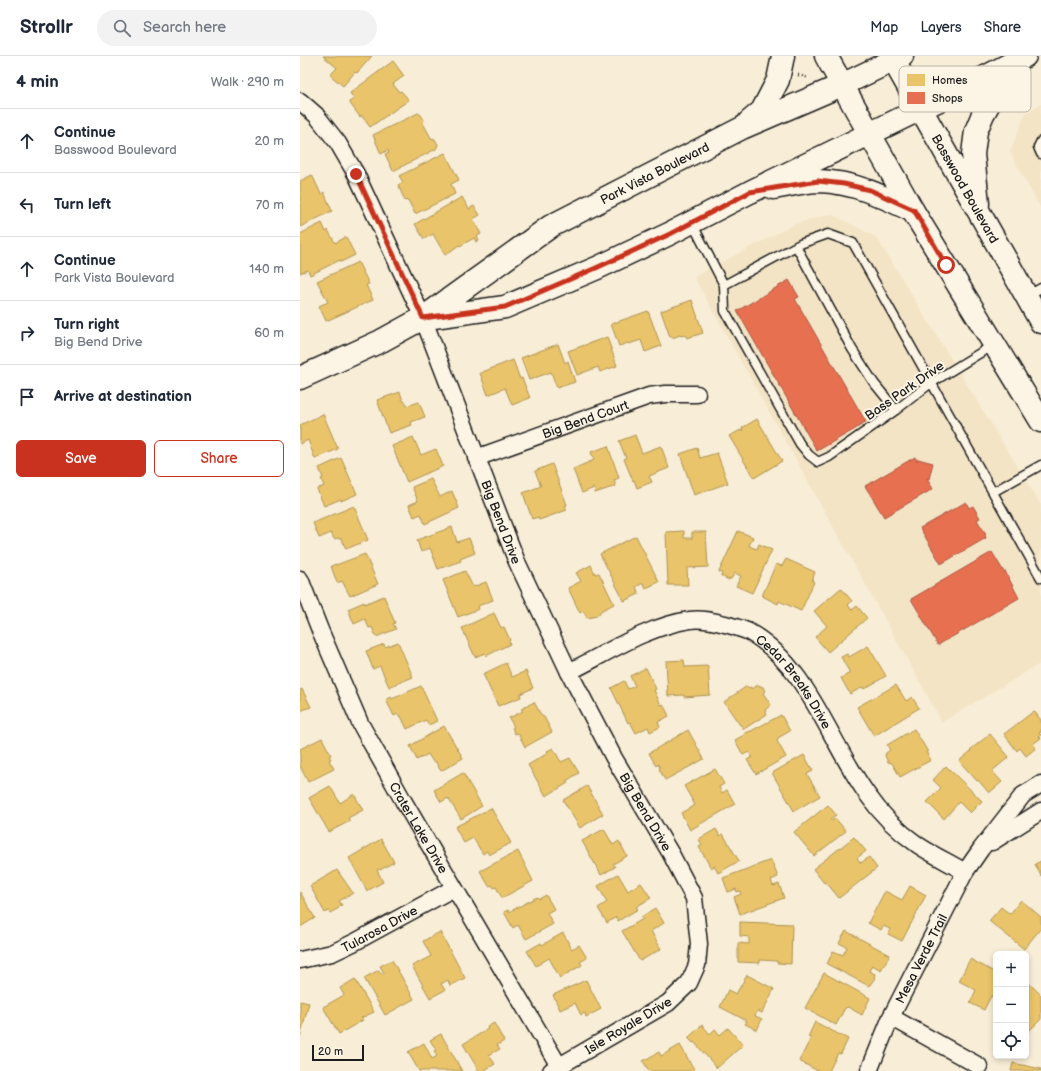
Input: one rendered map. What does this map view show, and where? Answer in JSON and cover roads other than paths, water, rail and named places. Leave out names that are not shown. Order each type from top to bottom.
[{"type":"main road","points":[[742,128],[762,111],[778,80],[783,56]]},
{"type":"main road","points":[[826,56],[914,210],[1041,421]]},
{"type":"main road","points":[[1015,66],[1024,56]]},
{"type":"main road","name":"Park Vista Boulevard","points":[[1005,66],[1024,56]]},
{"type":"main road","name":"Park Vista Boulevard","points":[[300,378],[381,341],[423,318],[551,226],[742,128],[842,85],[895,57]]},
{"type":"main road","name":"Park Vista Boulevard","points":[[423,318],[505,307],[596,268],[914,112]]},
{"type":"main road","name":"Basswood Boulevard","points":[[922,112],[978,211],[1034,292],[1041,322]]},
{"type":"main road","points":[[978,211],[973,154],[976,131],[984,112]]},
{"type":"main road","points":[[750,192],[818,181],[844,184],[870,190],[914,210]]},
{"type":"street","name":"Big Bend Drive","points":[[300,101],[316,115],[338,143],[352,168],[423,318],[517,562],[569,672],[614,758],[671,854],[694,898],[699,944]]},
{"type":"street","name":"Big Bend Court","points":[[476,458],[649,396],[665,394],[697,394]]},
{"type":"street","name":"Crater Lake Drive","points":[[300,579],[360,723],[555,1068]]},
{"type":"street","name":"Cedar Breaks Drive","points":[[569,672],[645,633],[669,624],[692,620],[716,621],[748,631],[772,648],[793,671],[822,715],[867,794],[885,815],[917,844],[965,872]]},
{"type":"street","name":"Mesa Verde Trail","points":[[869,1071],[891,1017],[965,872],[980,849],[1023,795],[1041,784]]},
{"type":"street","name":"Mesa Verde Trail","points":[[980,849],[1041,810]]},
{"type":"street","name":"Tularosa Drive","points":[[300,960],[332,953],[454,888]]},
{"type":"street","name":"Isle Royale Drive","points":[[555,1068],[668,1003],[689,983],[697,965],[699,944]]},
{"type":"street","points":[[891,1017],[979,1066]]},
{"type":"lane","points":[[1041,141],[1038,147],[1041,154]]},
{"type":"lane","points":[[692,222],[724,285],[796,246],[828,234],[853,243],[1041,578]]},
{"type":"lane","points":[[796,246],[852,349],[874,383],[896,410]]},
{"type":"lane","name":"Bass Park Drive","points":[[724,285],[725,311],[800,444],[809,455],[818,462],[829,458],[931,383],[994,345]]},
{"type":"lane","points":[[993,492],[1041,465]]}]
